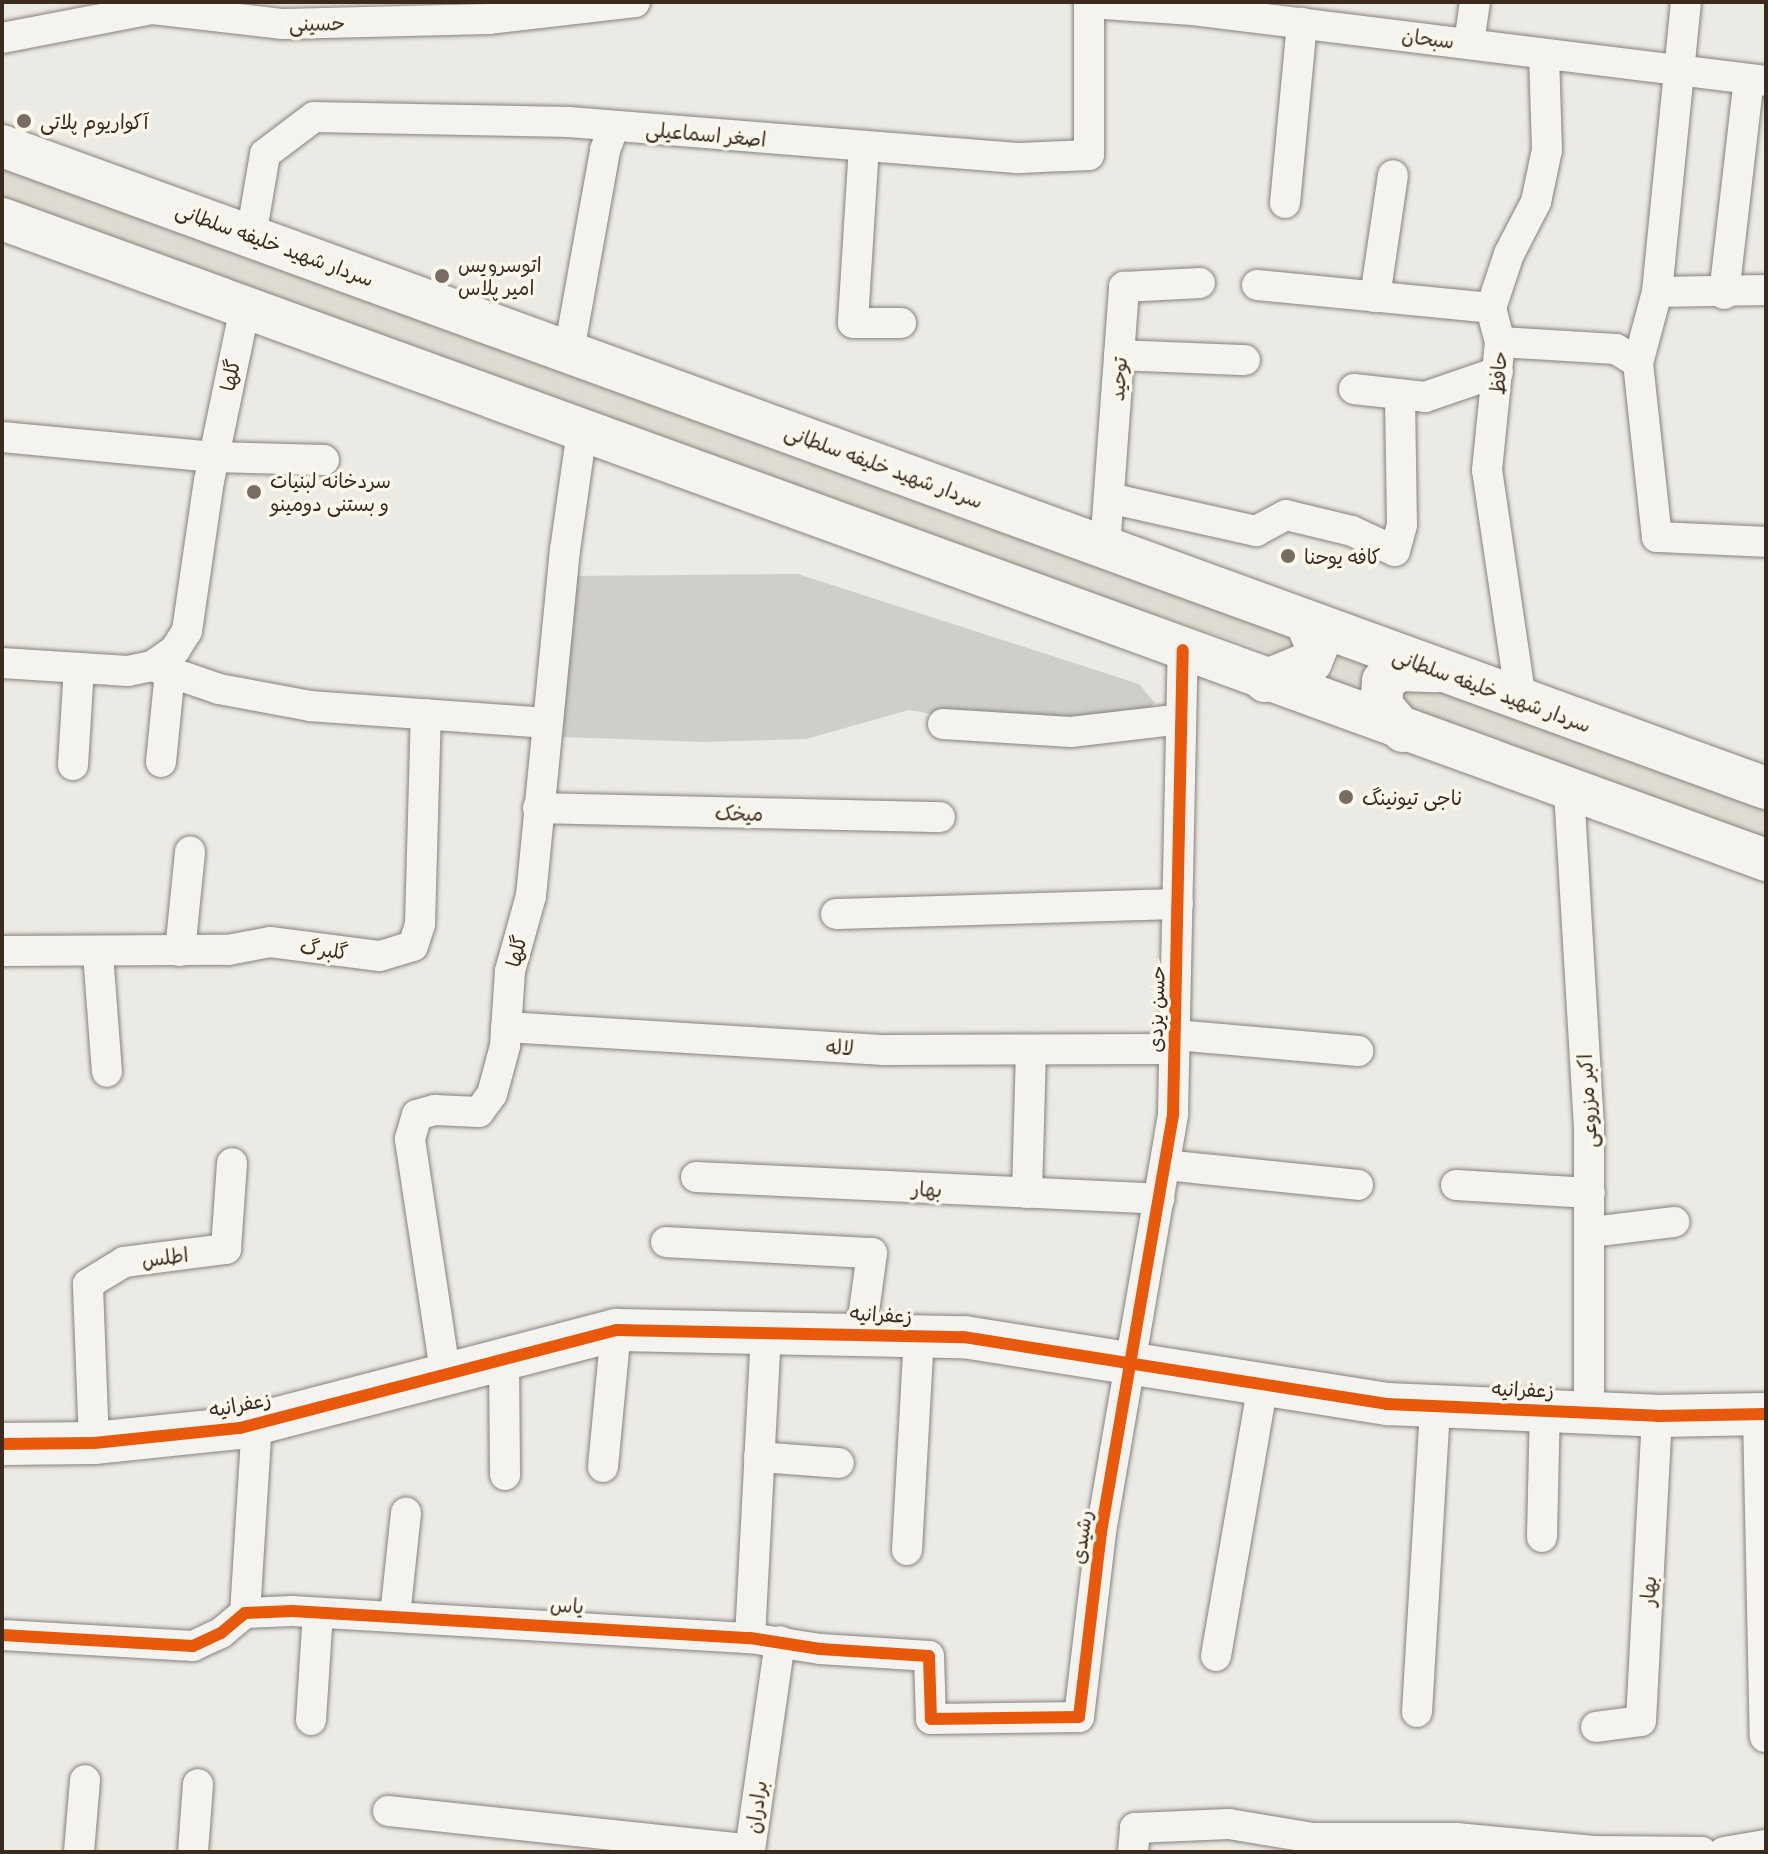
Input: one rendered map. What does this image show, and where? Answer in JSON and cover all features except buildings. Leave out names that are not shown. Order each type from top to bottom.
[{"type":"main road","name":"سردار شهید خلیفه سلطانی","points":[[2,146],[1766,788]]},
{"type":"main road","points":[[2,219],[1265,681],[1766,860]]},
{"type":"main road","points":[[1265,681],[1311,662],[1317,647],[1306,621]]},
{"type":"main road","points":[[1403,731],[1381,705],[1383,681],[1400,670],[1440,671]]},
{"type":"main road","name":"زعفرانیه","points":[[2,1444],[94,1443],[257,1423],[445,1371],[616,1330],[766,1330],[964,1337],[1263,1385],[1435,1405],[1657,1416],[1762,1414]]},
{"type":"street","name":"حسینی","points":[[2,38],[153,9],[283,24],[489,19],[635,2]]},
{"type":"street","points":[[1469,43],[1475,2]]},
{"type":"street","points":[[1686,2],[1657,292],[1638,363],[1650,510],[1657,537],[1766,542]]},
{"type":"street","name":"سبحان","points":[[1089,3],[1305,15],[1544,54],[1757,80]]},
{"type":"street","name":"اصغر اسماعیلی","points":[[251,236],[265,154],[314,117],[614,127],[1020,158],[1089,155],[1089,3]]},
{"type":"street","points":[[1285,203],[1305,15]]},
{"type":"street","points":[[1257,285],[1491,308],[1509,254],[1536,202],[1547,150],[1544,54]]},
{"type":"street","points":[[1724,294],[1757,80]]},
{"type":"street","points":[[569,351],[605,150],[614,127]]},
{"type":"street","points":[[864,146],[853,323],[901,323]]},
{"type":"street","points":[[1375,297],[1393,175]]},
{"type":"street","name":"توحید","points":[[1105,547],[1124,287],[1200,283]]},
{"type":"street","points":[[1657,292],[1724,294],[1766,290]]},
{"type":"street","name":"گلها","points":[[161,669],[187,631],[214,457],[245,307]]},
{"type":"street","name":"حافظ","points":[[1491,308],[1499,357],[1487,470],[1521,700]]},
{"type":"street","points":[[1354,389],[1425,397],[1499,357],[1616,349],[1638,363]]},
{"type":"street","points":[[1119,355],[1245,360]]},
{"type":"street","points":[[1109,498],[1256,531],[1286,515],[1352,531],[1395,551],[1402,525],[1400,395]]},
{"type":"street","name":"گلها","points":[[445,1371],[410,1139],[417,1115],[435,1110],[479,1112],[492,1094],[506,1027],[510,971],[531,896],[546,723],[582,431]]},
{"type":"street","points":[[2,437],[214,457],[324,460]]},
{"type":"street","name":"حسن یزدی","points":[[1132,1365],[1165,1165],[1175,1042],[1183,650]]},
{"type":"street","points":[[2,663],[128,671],[161,669],[219,689],[310,706],[546,723]]},
{"type":"street","points":[[73,765],[79,668]]},
{"type":"street","points":[[161,669],[161,762]]},
{"type":"street","name":"گلبرگ","points":[[2,951],[180,951],[270,942],[380,956],[413,946],[420,924],[426,714]]},
{"type":"street","points":[[943,724],[1071,732],[1181,719]]},
{"type":"street","name":"اکبر مزروعی","points":[[1569,791],[1590,1193],[1589,1411]]},
{"type":"street","name":"میخک","points":[[538,808],[940,817]]},
{"type":"street","points":[[180,951],[190,852]]},
{"type":"street","points":[[836,914],[1178,904]]},
{"type":"street","points":[[98,953],[107,1072]]},
{"type":"street","name":"لاله","points":[[506,1027],[884,1050],[1031,1050],[1175,1042],[1358,1051]]},
{"type":"street","points":[[1027,1193],[1031,1050]]},
{"type":"street","name":"اطلس","points":[[94,1443],[88,1284],[124,1262],[226,1249],[232,1163]]},
{"type":"street","points":[[1165,1165],[1358,1185]]},
{"type":"street","name":"بهار","points":[[696,1177],[1159,1199]]},
{"type":"street","points":[[1456,1185],[1590,1193]]},
{"type":"street","points":[[1591,1232],[1674,1222]]},
{"type":"street","points":[[666,1242],[872,1253],[861,1333]]},
{"type":"street","points":[[603,1467],[616,1330]]},
{"type":"street","points":[[765,1639],[759,1457],[766,1330]]},
{"type":"street","points":[[907,1550],[919,1336]]},
{"type":"street","points":[[504,1357],[505,1475]]},
{"type":"street","name":"رشیدی","points":[[1079,1717],[1101,1532],[1132,1365]]},
{"type":"street","points":[[1216,1656],[1263,1385]]},
{"type":"street","points":[[1417,1712],[1435,1405]]},
{"type":"street","points":[[1542,1537],[1545,1409]]},
{"type":"street","points":[[1762,1414],[1765,1737]]},
{"type":"street","name":"بهار","points":[[1596,1727],[1641,1721],[1657,1416]]},
{"type":"street","points":[[2,1635],[193,1646],[221,1633],[245,1613],[257,1423]]},
{"type":"street","points":[[759,1457],[839,1463]]},
{"type":"street","points":[[395,1616],[406,1513]]},
{"type":"street","name":"یاس","points":[[245,1613],[395,1616],[765,1639],[820,1649],[929,1656],[931,1719],[1079,1717]]},
{"type":"street","points":[[311,1720],[318,1613]]},
{"type":"street","name":"برادران","points":[[388,1811],[750,1850],[765,1639]]},
{"type":"street","points":[[79,1852],[85,1780]]},
{"type":"street","points":[[193,1852],[198,1784]]},
{"type":"street","points":[[1134,1840],[1229,1824],[1313,1838],[1456,1838],[1593,1851],[1702,1852]]},
{"type":"street","points":[[1724,1852],[1764,1847]]},
{"type":"shaded area","points":[[2,156],[913,489],[1300,641],[1294,652],[1276,654],[1131,607],[2,202]]},
{"type":"shaded area","points":[[1331,640],[1388,666],[1368,702],[1313,681],[1334,674],[1338,658]]},
{"type":"shaded area","points":[[1410,682],[1766,799],[1766,844],[1406,716],[1398,697]]},
{"type":"cycle path","points":[[2,1635],[193,1646],[221,1633],[245,1613],[292,1611],[750,1638],[820,1649],[929,1656],[931,1719],[1079,1717],[1101,1532],[1173,1114],[1183,650]]},
{"type":"cycle path","points":[[2,1444],[94,1443],[240,1428],[616,1330],[964,1337],[1387,1404],[1657,1416],[1766,1414]]},
{"type":"place","name":"آکواریوم پلاتی","points":[[24,121]]},
{"type":"place","name":"اتوسرويس امير پلاس","points":[[442,276]]},
{"type":"place","name":"سردخانه لبنیات و بستنی دومینو","points":[[254,492]]},
{"type":"place","name":"کافه یوحنا","points":[[1288,556]]},
{"type":"place","name":"ناجی‌ تیونینگ","points":[[1346,797]]}]
